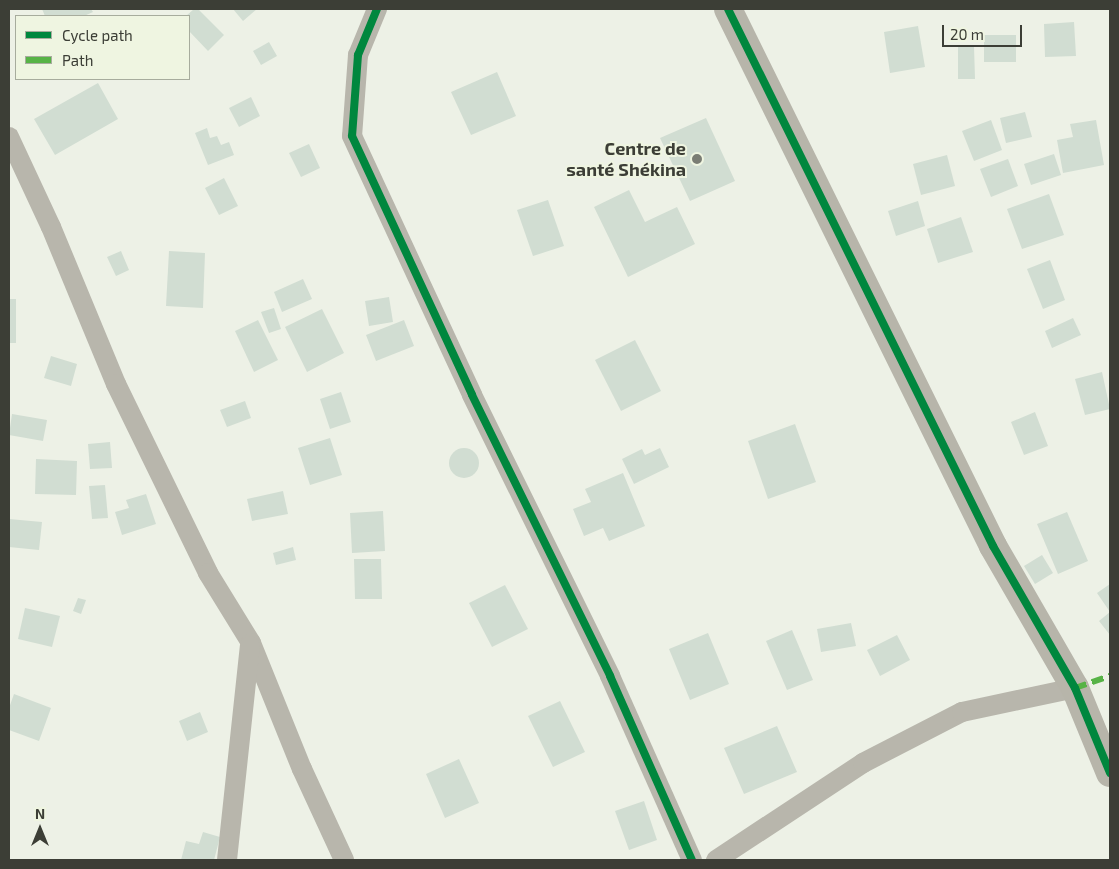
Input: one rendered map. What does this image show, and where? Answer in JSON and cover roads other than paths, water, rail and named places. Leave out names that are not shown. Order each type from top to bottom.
[{"type":"street","points":[[377,9],[358,54],[352,136],[472,395],[610,676],[692,860]]},
{"type":"street","points":[[728,9],[993,546],[1075,688],[1110,773]]},
{"type":"street","points":[[9,137],[52,227],[116,384],[208,573],[251,643],[302,769],[344,860]]},
{"type":"street","points":[[227,860],[251,643]]},
{"type":"street","points":[[716,860],[863,763],[962,712],[1075,688]]},
{"type":"place","name":"Centre de santé Shékina","points":[[697,159]]}]
